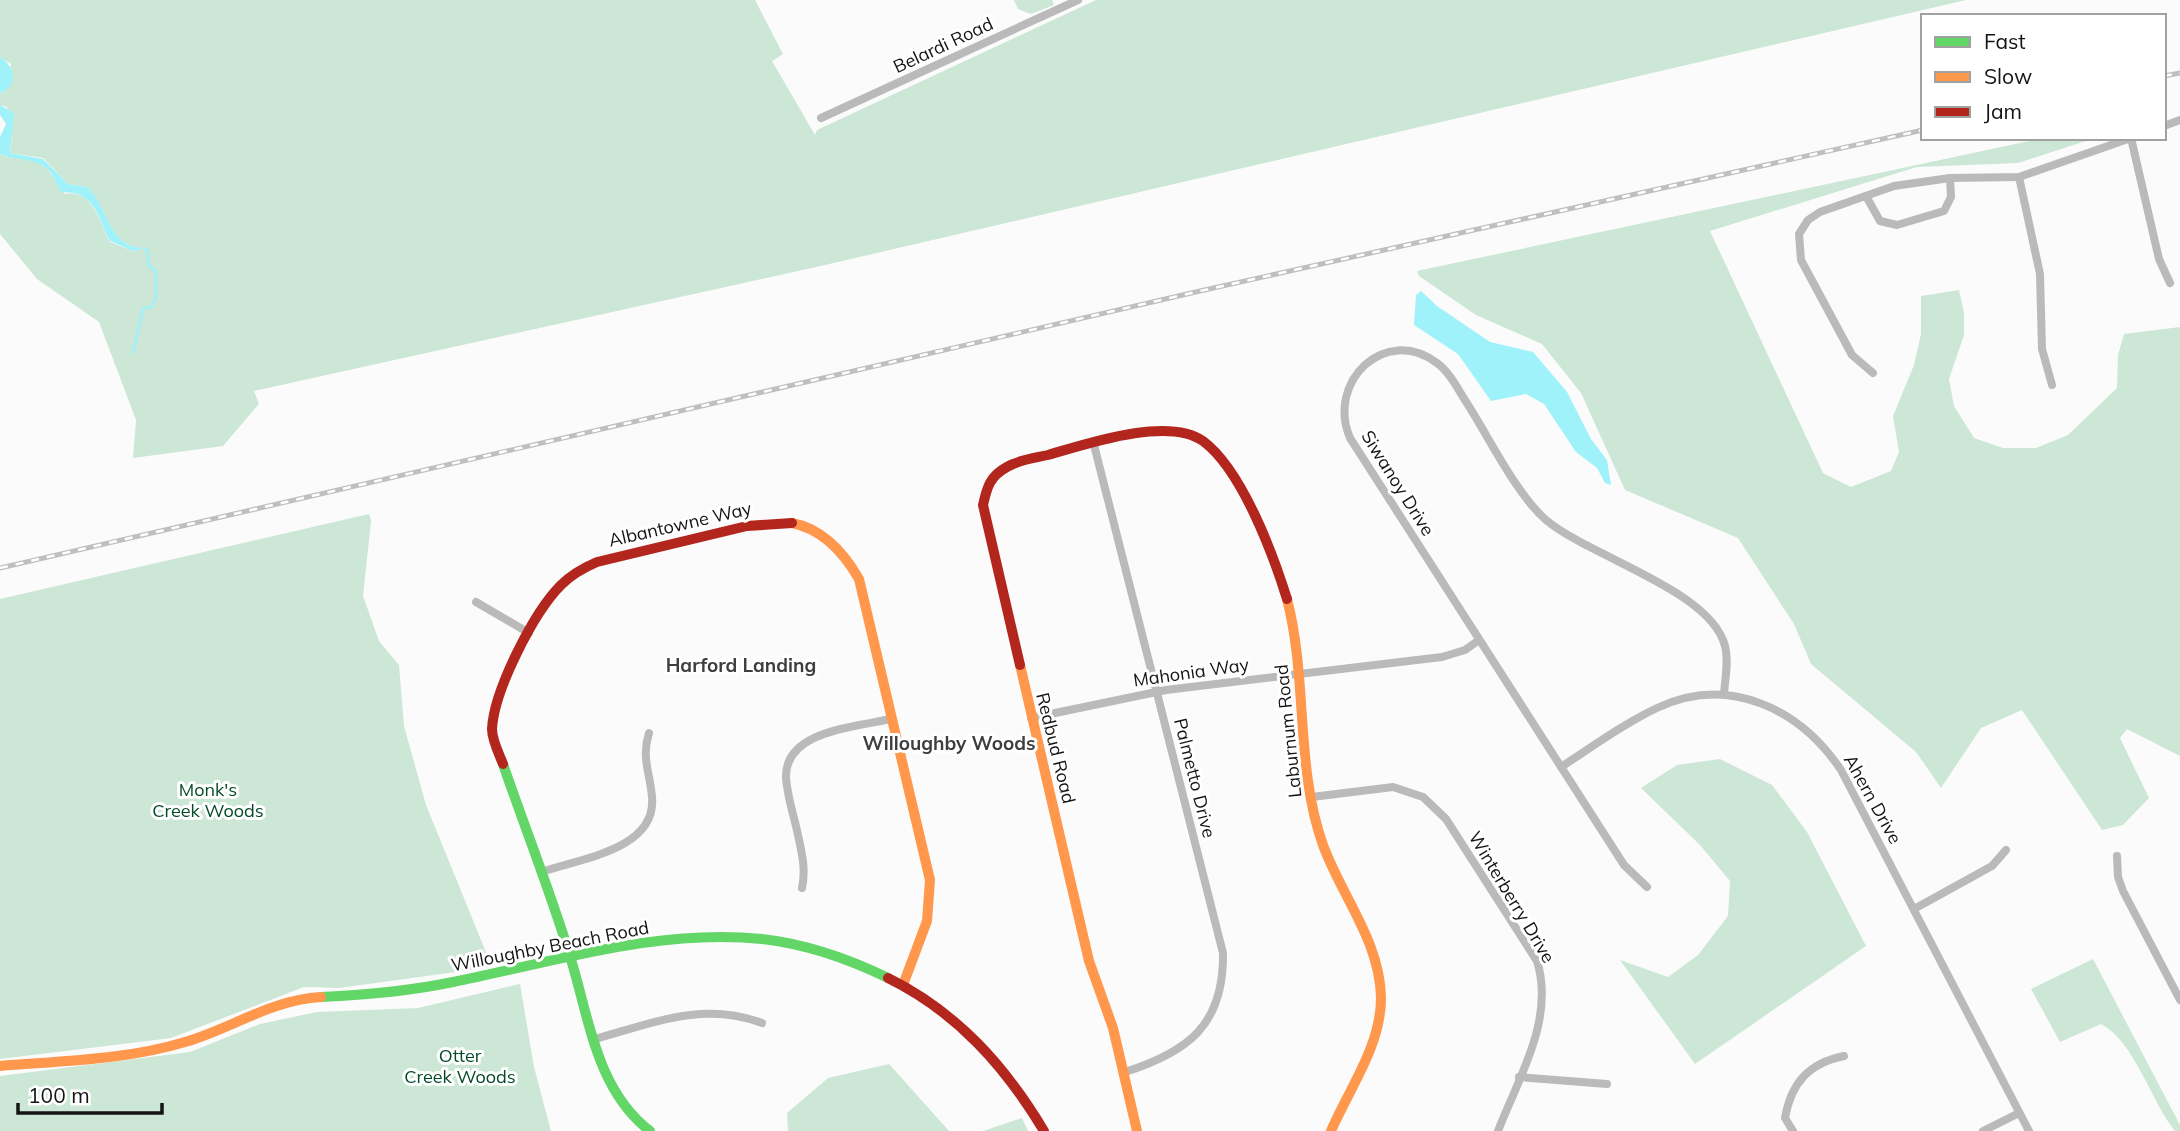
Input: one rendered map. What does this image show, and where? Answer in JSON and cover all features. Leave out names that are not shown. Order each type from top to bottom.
[{"type":"street","name":"Belardi Road","points":[[821,118],[1078,0]]},
{"type":"street","points":[[1873,373],[1852,355],[1801,260],[1799,234],[1808,220],[1866,196],[1922,180],[2020,177],[2125,140]]},
{"type":"street","points":[[2131,140],[2159,260],[2170,283]]},
{"type":"street","points":[[2020,177],[2040,274],[2042,349],[2052,385]]},
{"type":"street","points":[[1866,196],[1880,220],[1897,225],[1944,211],[1951,197],[1950,178]]},
{"type":"street","name":"Siwanoy Drive","points":[[1647,887],[1624,865],[1350,438],[1344,424],[1345,394],[1361,367],[1374,358],[1405,352],[1424,356],[1438,363],[1531,503],[1545,519],[1561,531],[1656,582],[1706,615],[1718,629],[1725,647],[1724,694]]},
{"type":"street","name":"Laburnum Road","points":[[1094,445],[1160,429],[1193,435],[1213,451],[1237,485],[1280,574],[1295,638],[1312,797],[1318,828],[1333,870],[1377,962],[1381,990],[1373,1039],[1331,1131]]},
{"type":"street","name":"Palmetto Drive","points":[[1094,445],[1223,954],[1223,970],[1211,1015],[1193,1038],[1160,1061],[1125,1072]]},
{"type":"street","name":"Redbud Road","points":[[1094,445],[1001,469],[991,477],[984,495],[983,515],[1089,961],[1125,1072],[1137,1131]]},
{"type":"street","name":"Albantowne Way","points":[[650,1131],[622,1107],[580,1001],[571,958],[492,730],[500,688],[529,633],[569,576],[589,565],[765,522],[802,525],[834,544],[846,557],[859,579],[931,893],[928,921],[904,985]]},
{"type":"street","points":[[477,602],[529,633]]},
{"type":"street","name":"Mahonia Way","points":[[1031,718],[1157,691],[1442,657],[1465,650],[1479,640]]},
{"type":"street","name":"Ahern Drive","points":[[1562,767],[1658,707],[1699,696],[1724,694],[1754,701],[1786,714],[1826,748],[1841,770],[2029,1131]]},
{"type":"street","points":[[802,888],[805,869],[786,774],[791,758],[800,745],[813,738],[890,719]]},
{"type":"street","points":[[541,872],[621,845],[640,834],[652,803],[643,757],[649,733]]},
{"type":"street","name":"Winterberry Drive","points":[[1312,797],[1393,787],[1423,797],[1446,819],[1537,961],[1541,976],[1542,1015],[1498,1131]]},
{"type":"street","points":[[1914,909],[1992,866],[2006,850]]},
{"type":"street","points":[[2117,856],[2118,877],[2123,891],[2180,1000]]},
{"type":"street","name":"Willoughby Beach Road","points":[[0,1066],[171,1046],[269,1007],[297,999],[415,989],[571,958],[711,937],[752,938],[806,946],[866,966],[904,985],[942,1010],[970,1033],[1010,1077],[1044,1131]]},
{"type":"street","points":[[595,1039],[691,1014],[716,1012],[762,1023]]},
{"type":"street","points":[[1793,1131],[1785,1118],[1794,1085],[1826,1059],[1844,1055]]},
{"type":"street","points":[[1519,1077],[1607,1084]]},
{"type":"street","points":[[1983,1131],[2019,1113]]},
{"type":"green space","points":[[0,0],[755,0],[783,54],[772,61],[815,135],[817,130],[1096,0],[1966,0],[825,265],[254,391],[259,404],[223,446],[133,458],[136,420],[99,322],[37,279],[0,234],[0,154],[34,161],[44,166],[65,194],[82,196],[89,202],[110,242],[133,251],[143,248],[131,246],[115,234],[87,187],[68,184],[43,158],[10,153],[12,135],[7,107],[0,105],[0,93],[5,91],[11,64],[0,57]]},
{"type":"green space","points":[[1014,0],[1052,0],[1054,5],[1031,14],[1018,9]]},
{"type":"green space","points":[[2035,140],[2089,140],[2018,163],[1917,167],[1710,231],[1823,473],[1851,487],[1891,471],[1899,452],[1893,416],[1914,365],[1921,334],[1921,296],[1959,290],[1964,313],[1964,335],[1949,379],[1954,406],[1974,438],[2003,448],[2036,448],[2068,435],[2117,388],[2118,355],[2124,334],[2180,327],[2180,756],[2127,729],[2120,738],[2149,798],[2123,825],[2102,830],[2022,710],[1981,728],[1941,788],[1916,752],[1811,664],[1794,624],[1738,538],[1625,490],[1581,393],[1542,344],[1476,315],[1419,276],[1417,271]]},
{"type":"green space","name":"Monk's Creek Woods","points":[[369,514],[371,521],[363,596],[379,641],[399,665],[404,726],[426,805],[492,967],[339,988],[304,987],[171,1038],[0,1059],[0,599]]},
{"type":"green space","points":[[1720,759],[1772,785],[1807,832],[1866,946],[1695,1064],[1620,960],[1668,977],[1698,955],[1728,916],[1730,881],[1700,845],[1641,788],[1677,765]]},
{"type":"green space","points":[[2093,959],[2180,1125],[2180,1131],[2175,1131],[2166,1118],[2133,1058],[2113,1032],[2101,1024],[2060,1042],[2031,989]]},
{"type":"green space","name":"Otter Creek Woods","points":[[520,984],[534,1067],[551,1131],[0,1131],[0,1076],[190,1052],[260,1024],[317,1012],[418,1008]]},
{"type":"green space","points":[[889,1064],[949,1131],[788,1131],[787,1113],[828,1078]]},
{"type":"green space","points":[[1022,1118],[1028,1131],[983,1131]]},
{"type":"water","points":[[0,57],[9,65],[13,76],[10,86],[0,93]]},
{"type":"water","points":[[0,105],[14,113],[10,153],[43,159],[68,184],[87,187],[116,234],[133,246],[145,248],[133,251],[110,241],[90,203],[78,194],[61,192],[51,173],[40,164],[0,154],[0,137],[6,124],[0,115]]},
{"type":"water","points":[[1421,291],[1437,306],[1490,342],[1533,352],[1567,392],[1591,439],[1607,460],[1611,485],[1605,483],[1597,468],[1576,452],[1544,404],[1526,394],[1491,401],[1458,354],[1414,325],[1416,295]]},
{"type":"waterway","points":[[133,353],[143,308],[151,307],[156,298],[156,272],[148,265],[148,251],[144,248]]},
{"type":"railway","points":[[2166,76],[2180,73]]},
{"type":"railway","points":[[0,568],[1200,291],[1921,130]]},
{"type":"traffic: fast","points":[[503,764],[570,956],[589,1027],[606,1074],[617,1095],[650,1131]]},
{"type":"traffic: fast","points":[[321,997],[437,985],[606,949],[684,938],[723,937],[778,941],[843,959],[888,978]]},
{"type":"traffic: slow","points":[[792,523],[813,531],[832,544],[847,560],[859,579],[930,880],[927,921],[903,985]]},
{"type":"traffic: slow","points":[[1287,599],[1298,661],[1305,754],[1314,815],[1331,864],[1374,957],[1381,998],[1380,1016],[1370,1050],[1331,1131]]},
{"type":"traffic: slow","points":[[1020,665],[1089,961],[1113,1028],[1137,1131]]},
{"type":"traffic: slow","points":[[0,1066],[140,1053],[203,1036],[285,1003],[321,997]]},
{"type":"traffic: jam","points":[[1020,665],[983,505],[988,487],[997,474],[1016,463],[1105,439],[1127,434],[1169,431],[1188,434],[1203,441],[1217,454],[1243,492],[1265,537],[1287,599]]},
{"type":"traffic: jam","points":[[503,764],[492,729],[500,694],[517,652],[539,613],[569,578],[597,562],[747,526],[792,523]]},
{"type":"traffic: jam","points":[[888,978],[936,1007],[977,1043],[1013,1084],[1044,1131]]},
{"type":"district","name":"Harford Landing","points":[[741,665]]},
{"type":"district","name":"Willoughby Woods","points":[[949,743]]}]
